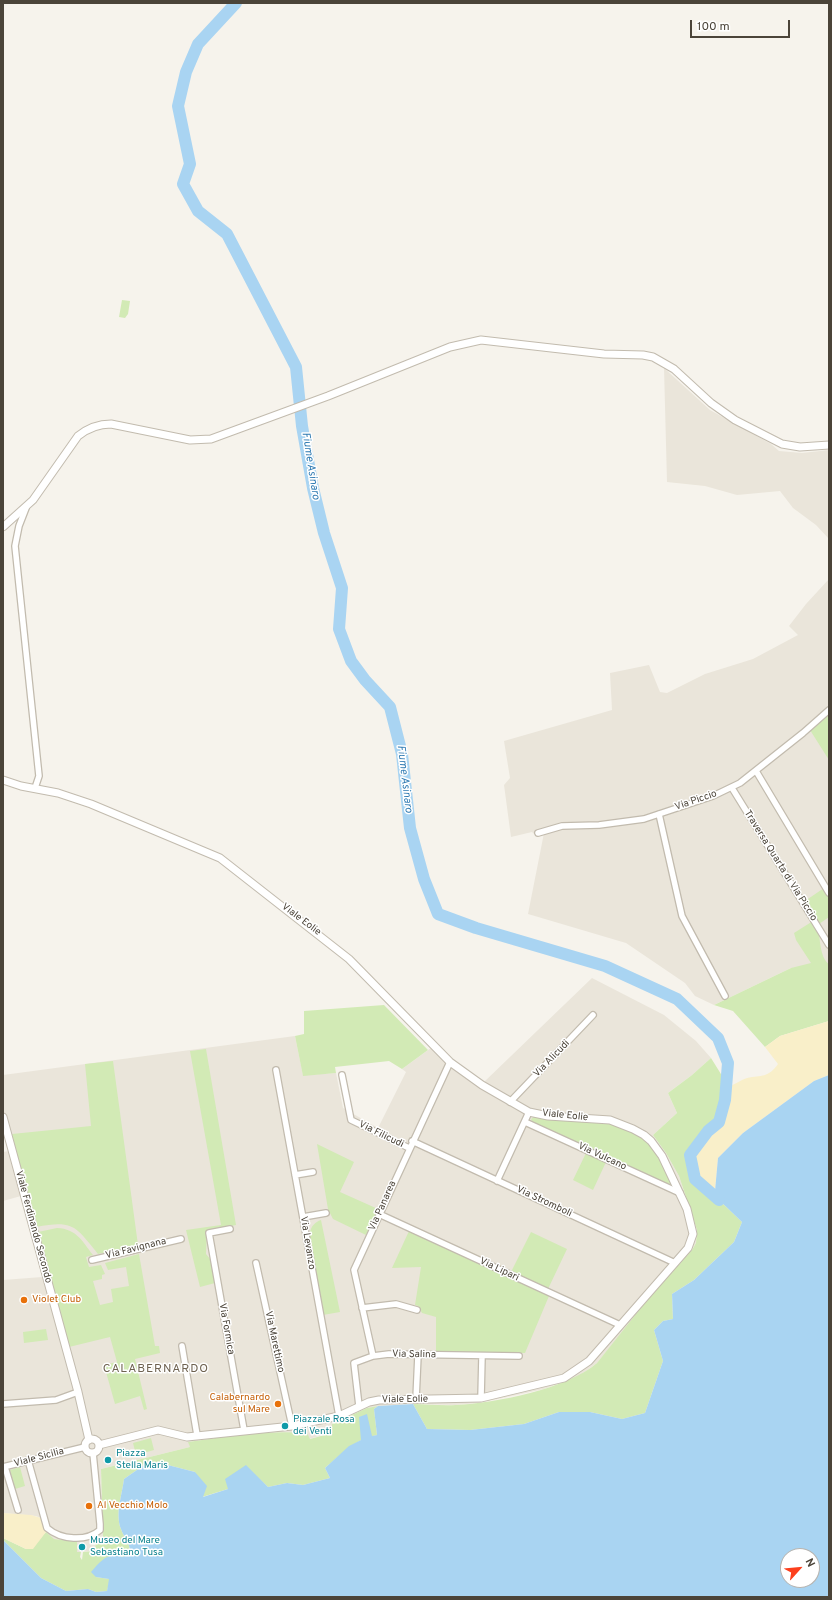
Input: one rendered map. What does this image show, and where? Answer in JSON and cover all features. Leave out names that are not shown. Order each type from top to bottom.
[{"type":"street","points":[[35,788],[38,776],[15,546],[19,526],[26,508],[78,436],[96,425],[120,425],[190,440],[199,440],[223,435],[328,396],[450,347],[481,340],[604,354],[643,355],[661,360],[674,369],[711,403],[736,420],[782,444],[800,447],[829,445]]},
{"type":"street","points":[[3,527],[26,508]]},
{"type":"street","name":"Via Piccio","points":[[538,832],[562,826],[626,822],[659,814],[732,788],[803,734],[829,710]]},
{"type":"street","points":[[756,770],[829,893]]},
{"type":"street","name":"Viale Eolie","points":[[3,780],[91,804],[220,858],[349,959],[450,1062],[510,1102],[529,1112],[548,1116],[610,1120],[633,1129],[644,1136],[655,1146],[662,1156],[687,1209],[693,1234],[688,1248],[589,1361],[573,1373],[551,1382],[481,1398],[379,1400],[360,1406],[338,1416],[197,1434],[187,1437],[158,1430],[99,1445]]},
{"type":"street","name":"Traversa Quarta di Via Piccio","points":[[732,788],[829,945]]},
{"type":"street","points":[[659,814],[682,916],[725,996]]},
{"type":"street","name":"Via Alicudi","points":[[510,1102],[593,1015]]},
{"type":"street","name":"Via Panarea","points":[[373,1356],[354,1270],[412,1141],[450,1062]]},
{"type":"street","name":"Via Levanzo","points":[[276,1070],[338,1416]]},
{"type":"street","name":"Via Filicudi","points":[[342,1076],[351,1120],[409,1148]]},
{"type":"street","points":[[497,1181],[529,1112]]},
{"type":"street","name":"Viale Ferdinando Secondo","points":[[3,1117],[78,1392],[89,1440]]},
{"type":"street","name":"Via Vulcano","points":[[525,1122],[680,1193]]},
{"type":"street","name":"Via Stromboli","points":[[412,1141],[675,1263]]},
{"type":"street","points":[[295,1175],[313,1172]]},
{"type":"street","points":[[303,1217],[326,1213]]},
{"type":"street","name":"Via Lipari","points":[[379,1214],[620,1325]]},
{"type":"street","name":"Via Formica","points":[[230,1229],[209,1233],[243,1428]]},
{"type":"street","name":"Via Favignana","points":[[92,1260],[181,1239]]},
{"type":"street","name":"Via Marettimo","points":[[256,1263],[292,1423]]},
{"type":"street","points":[[362,1308],[396,1304],[417,1310]]},
{"type":"street","points":[[182,1346],[197,1434]]},
{"type":"street","points":[[416,1399],[418,1355]]},
{"type":"street","name":"Via Salina","points":[[360,1406],[354,1363],[373,1356],[519,1356]]},
{"type":"street","points":[[481,1398],[482,1356]]},
{"type":"street","points":[[3,1404],[56,1400],[78,1392]]},
{"type":"street","points":[[89,1440],[94,1440],[99,1445],[98,1450],[93,1453],[87,1452],[85,1447],[89,1440]]},
{"type":"street","name":"Viale Sicilia","points":[[4,1467],[75,1448],[85,1447]]},
{"type":"street","points":[[28,1460],[47,1528],[61,1537],[89,1537],[100,1530],[93,1453]]},
{"type":"street","points":[[4,1467],[18,1510]]},
{"type":"shaded area","points":[[664,368],[710,410],[771,444],[779,451],[802,453],[829,450],[829,539],[816,525],[793,508],[780,491],[737,495],[705,486],[667,482]]},
{"type":"shaded area","points":[[829,579],[829,967],[791,968],[714,1005],[695,996],[685,983],[626,943],[528,914],[544,833],[534,834],[532,832],[511,837],[504,785],[510,778],[504,741],[612,710],[610,673],[649,665],[660,692],[667,693],[705,674],[753,659],[798,635],[789,626],[806,604]]},
{"type":"shaded area","points":[[592,978],[664,1015],[696,1041],[711,1058],[668,1093],[677,1113],[653,1135],[666,1153],[679,1176],[697,1230],[696,1243],[692,1250],[597,1363],[578,1377],[544,1389],[479,1403],[455,1405],[410,1404],[378,1406],[367,1408],[332,1424],[333,1432],[309,1439],[307,1433],[255,1432],[189,1442],[190,1447],[101,1469],[103,1537],[96,1540],[95,1551],[77,1552],[60,1540],[53,1539],[46,1532],[41,1518],[36,1516],[3,1513],[3,1280],[42,1277],[21,1196],[3,1201],[3,1152],[9,1151],[3,1132],[3,1075],[295,1036],[303,1075],[336,1073],[343,1108],[378,1128],[406,1072],[402,1069],[435,1045],[456,1063],[484,1082]]},
{"type":"green space","points":[[122,300],[130,301],[128,314],[125,318],[119,317]]},
{"type":"green space","points":[[829,714],[829,760],[810,730]]},
{"type":"green space","points":[[824,888],[829,897],[829,917],[819,924],[805,901]]},
{"type":"green space","points":[[813,921],[819,933],[820,945],[824,958],[829,964],[829,1021],[780,1036],[765,1047],[733,1011],[714,1005],[791,968],[811,963],[796,940],[794,933]]},
{"type":"green space","points":[[384,1005],[428,1050],[402,1069],[389,1061],[335,1067],[336,1073],[303,1076],[295,1036],[304,1034],[304,1011]]},
{"type":"green space","points":[[206,1049],[236,1225],[207,1231],[206,1254],[211,1260],[215,1283],[200,1287],[186,1230],[221,1225],[190,1051]]},
{"type":"green space","points":[[711,1058],[729,1087],[727,1111],[719,1127],[701,1145],[693,1160],[695,1170],[700,1180],[715,1191],[719,1200],[742,1222],[734,1242],[694,1280],[672,1294],[673,1319],[663,1321],[654,1330],[663,1361],[645,1413],[622,1419],[590,1412],[559,1412],[524,1424],[470,1430],[427,1429],[413,1404],[456,1405],[510,1398],[550,1387],[584,1372],[597,1363],[644,1304],[692,1250],[696,1243],[697,1230],[679,1176],[666,1153],[653,1135],[677,1113],[668,1093]]},
{"type":"green space","points":[[113,1061],[138,1245],[98,1254],[84,1237],[73,1227],[58,1224],[36,1227],[12,1134],[91,1126],[85,1064]]},
{"type":"green space","points":[[535,1116],[598,1121],[614,1124],[629,1130],[642,1138],[653,1149],[662,1162],[673,1187],[533,1123],[531,1119]]},
{"type":"green space","points":[[317,1144],[354,1162],[340,1192],[378,1209],[366,1235],[333,1219],[328,1209]]},
{"type":"green space","points":[[586,1153],[606,1162],[593,1190],[573,1180]]},
{"type":"green space","points":[[321,1220],[340,1312],[323,1315],[310,1251],[310,1233],[312,1226]]},
{"type":"green space","points":[[57,1228],[74,1233],[82,1241],[93,1255],[86,1257],[89,1267],[101,1265],[105,1274],[102,1275],[102,1279],[93,1281],[100,1305],[113,1302],[111,1289],[129,1286],[126,1267],[108,1270],[105,1263],[139,1254],[155,1346],[159,1346],[160,1353],[135,1359],[147,1409],[144,1410],[140,1396],[115,1404],[104,1365],[117,1362],[110,1337],[69,1347],[38,1232]]},
{"type":"green space","points":[[409,1231],[549,1296],[525,1353],[436,1352],[436,1317],[422,1313],[418,1306],[415,1305],[421,1267],[392,1268]]},
{"type":"green space","points":[[531,1232],[567,1249],[548,1289],[511,1272]]},
{"type":"green space","points":[[46,1329],[48,1340],[24,1343],[23,1332]]},
{"type":"green space","points":[[378,1406],[374,1409],[377,1435],[355,1444],[343,1452],[325,1468],[330,1478],[303,1485],[287,1483],[268,1487],[253,1473],[228,1489],[202,1497],[195,1472],[156,1462],[144,1465],[124,1479],[119,1523],[128,1543],[130,1552],[123,1557],[114,1554],[96,1577],[110,1579],[107,1591],[96,1592],[88,1589],[66,1591],[41,1578],[3,1540],[3,1538],[26,1549],[46,1532],[54,1539],[77,1542],[77,1552],[81,1552],[80,1557],[82,1560],[83,1552],[95,1551],[96,1540],[103,1537],[101,1469],[190,1447],[188,1442],[248,1434],[277,1432],[307,1433],[310,1439],[332,1433],[332,1424],[367,1408]]},
{"type":"green space","points":[[151,1438],[154,1450],[136,1455],[133,1443]]},
{"type":"green space","points":[[20,1467],[25,1486],[15,1489],[10,1470]]},
{"type":"sand","points":[[829,1021],[829,1075],[814,1081],[743,1133],[718,1158],[715,1191],[699,1176],[694,1164],[694,1158],[702,1143],[715,1131],[724,1117],[727,1107],[729,1087],[747,1078],[761,1076],[771,1072],[778,1064],[765,1047],[780,1036]]},
{"type":"sand","points":[[3,1513],[31,1515],[41,1518],[46,1532],[33,1549],[26,1549],[3,1538]]},
{"type":"water","points":[[829,1075],[829,1597],[3,1597],[3,1540],[41,1578],[66,1591],[88,1589],[96,1592],[107,1591],[109,1579],[96,1577],[91,1572],[105,1558],[113,1556],[123,1557],[130,1552],[129,1545],[119,1523],[124,1479],[144,1465],[156,1462],[195,1472],[207,1486],[203,1497],[228,1489],[225,1479],[246,1465],[268,1487],[287,1483],[303,1485],[330,1478],[325,1468],[349,1446],[361,1440],[359,1417],[367,1414],[372,1436],[377,1435],[374,1409],[378,1406],[413,1404],[427,1429],[470,1430],[524,1424],[559,1412],[590,1412],[622,1419],[645,1413],[663,1361],[654,1330],[663,1321],[673,1319],[672,1294],[694,1280],[734,1242],[742,1222],[719,1200],[715,1191],[718,1158],[743,1133],[814,1081]]},
{"type":"waterway","name":"Fiume Asinaro","points":[[236,3],[198,44],[186,72],[178,106],[190,164],[183,184],[198,211],[227,234],[296,367],[302,426],[313,488],[324,533],[342,588],[339,629],[351,661],[365,680],[390,707],[402,754],[410,828],[424,879],[438,914],[476,928],[605,966],[677,999],[718,1038],[728,1063],[725,1100],[719,1122],[708,1131],[690,1155],[695,1179],[719,1200]]},
{"type":"place","name":"Violet Club","points":[[24,1300]]},
{"type":"place","name":"Calabernardo sul Mare","points":[[278,1404]]},
{"type":"place","name":"Piazzale Rosa dei Venti","points":[[285,1426]]},
{"type":"place","name":"Piazza Stella Maris","points":[[108,1460]]},
{"type":"place","name":"Al Vecchio Molo","points":[[89,1506]]},
{"type":"place","name":"Museo del Mare Sebastiano Tusa","points":[[82,1547]]},
{"type":"district","name":"CALABERNARDO","points":[[156,1370]]}]
